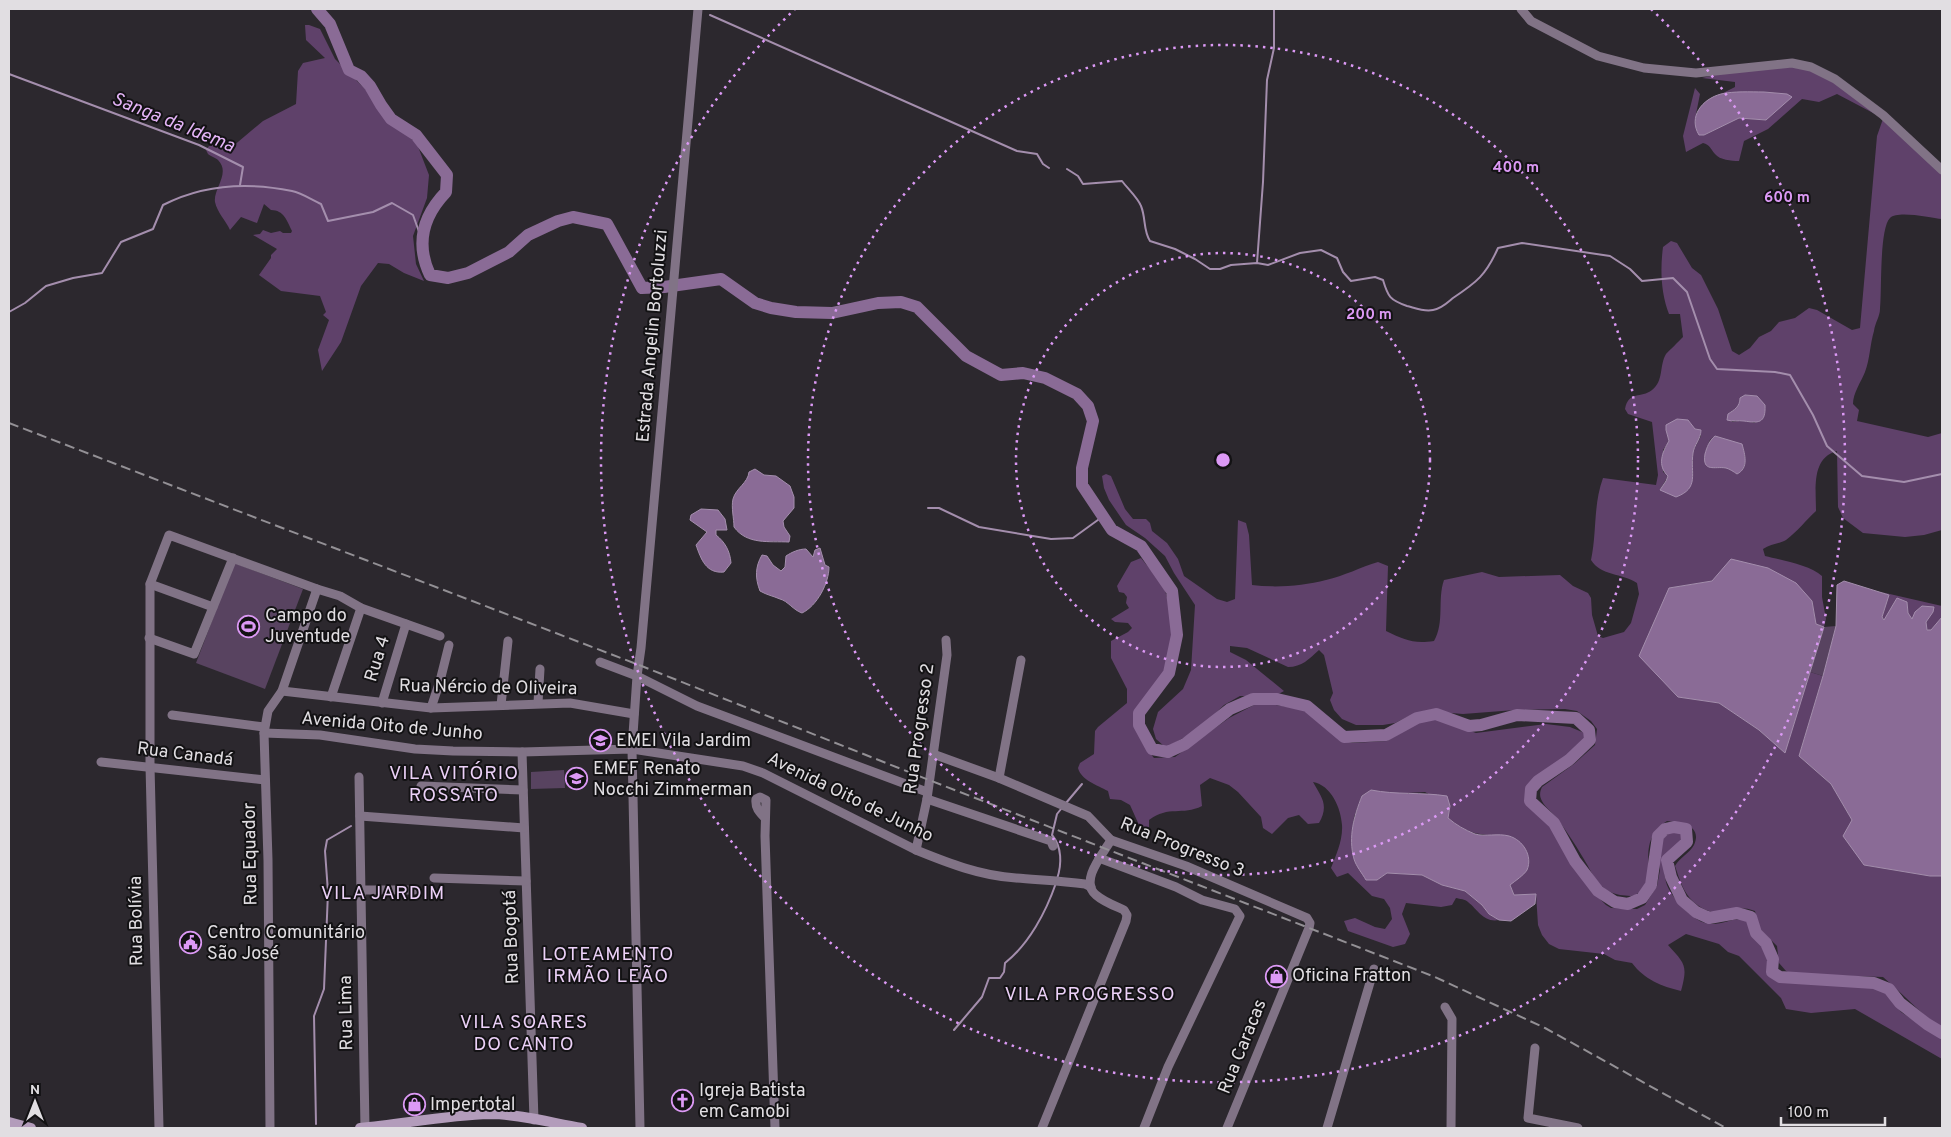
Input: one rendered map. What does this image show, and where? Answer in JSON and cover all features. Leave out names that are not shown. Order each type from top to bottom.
[{"type":"main road","points":[[362,1128],[491,1114],[582,1128]]},
{"type":"main road","points":[[11,1124],[31,1128]]},
{"type":"street","name":"Estrada Angelin Bortoluzzi","points":[[640,1128],[632,749],[637,676],[698,9]]},
{"type":"street","points":[[1522,9],[1531,21],[1598,56],[1644,68],[1696,72],[1792,63],[1810,67],[1835,78],[1883,115],[1942,170]]},
{"type":"street","points":[[213,607],[150,584],[169,535],[340,596],[361,608],[440,636]]},
{"type":"street","points":[[149,638],[194,654],[232,558]]},
{"type":"street","name":"Rua Bolívia","points":[[150,584],[150,766],[159,1128]]},
{"type":"street","name":"Rua Equador","points":[[270,1128],[268,860],[264,730],[268,712],[282,691],[316,589]]},
{"type":"street","points":[[331,697],[361,608]]},
{"type":"street","name":"Rua 4","points":[[382,703],[406,624]]},
{"type":"street","name":"Rua Progresso 2","points":[[916,850],[933,754],[947,655],[946,640]]},
{"type":"street","points":[[501,705],[508,641]]},
{"type":"street","points":[[431,708],[442,676],[449,645]]},
{"type":"street","points":[[999,778],[1021,660]]},
{"type":"street","name":"Avenida Oito de Junho","points":[[600,662],[637,676],[696,706],[758,730],[803,744],[927,796],[1051,841],[1053,846]]},
{"type":"street","points":[[538,703],[540,670]]},
{"type":"street","name":"Rua Nércio de Oliveira","points":[[282,691],[431,708],[570,703],[634,714]]},
{"type":"street","name":"Avenida Oito de Junho","points":[[172,715],[264,730],[320,735],[415,749],[522,752],[632,749],[743,766],[763,773],[916,850],[964,868],[988,874],[1085,884],[1091,887]]},
{"type":"street","name":"Rua Bogotá","points":[[522,752],[534,1120]]},
{"type":"street","name":"Rua Progresso 3","points":[[933,754],[999,778],[1088,816],[1111,840],[1186,866],[1303,914],[1310,923]]},
{"type":"street","name":"Rua Canadá","points":[[101,762],[265,780]]},
{"type":"street","name":"Rua Lima","points":[[359,778],[362,890],[362,1128]]},
{"type":"street","points":[[421,786],[523,790]]},
{"type":"street","points":[[360,816],[524,828]]},
{"type":"street","points":[[766,818],[775,1128]]},
{"type":"street","points":[[1042,1128],[1126,920],[1127,915],[1124,910],[1094,894],[1091,887],[1091,872],[1111,840]]},
{"type":"street","points":[[1099,858],[1176,886],[1202,900],[1235,909],[1240,916],[1237,927],[1230,936],[1168,1067],[1144,1128]]},
{"type":"street","points":[[434,878],[526,881]]},
{"type":"street","points":[[362,890],[414,890]]},
{"type":"street","name":"Rua Caracas","points":[[1227,1128],[1310,923]]},
{"type":"street","points":[[1326,1128],[1374,969]]},
{"type":"street","points":[[1445,1007],[1452,1019],[1451,1128]]},
{"type":"street","points":[[1535,1048],[1528,1118],[1578,1128]]},
{"type":"shaded area","points":[[305,25],[320,29],[335,59],[373,97],[390,123],[398,126],[417,144],[429,175],[427,198],[413,236],[416,264],[424,281],[404,273],[389,264],[378,263],[361,286],[341,342],[322,371],[318,350],[329,320],[323,315],[326,312],[320,296],[281,291],[259,275],[271,258],[271,255],[277,249],[253,235],[260,234],[263,230],[271,233],[280,231],[291,233],[292,231],[287,220],[282,214],[271,210],[264,204],[257,223],[241,217],[230,230],[215,202],[216,192],[222,176],[222,165],[208,154],[206,150],[209,146],[212,146],[211,143],[232,147],[263,121],[296,104],[298,71],[303,63],[325,58],[306,40]]},
{"type":"shaded area","points":[[1801,66],[1837,83],[1876,112],[1875,114],[1837,94],[1819,102],[1802,99],[1768,129],[1744,141],[1739,161],[1720,158],[1709,146],[1703,143],[1686,152],[1683,136],[1695,88],[1700,94],[1696,114],[1704,135],[1739,118],[1766,120],[1764,92],[1721,94],[1735,87],[1735,82],[1702,78],[1719,74]]},
{"type":"shaded area","points":[[1764,92],[1787,94],[1792,97],[1766,120],[1739,118],[1704,135],[1699,135],[1695,122],[1696,115],[1703,104],[1714,96],[1726,93]]},
{"type":"shaded area","points":[[1884,116],[1942,174],[1942,219],[1900,215],[1890,218],[1886,224],[1880,312],[1867,367],[1853,404],[1859,410],[1857,421],[1928,437],[1942,433],[1942,530],[1924,535],[1905,537],[1863,533],[1843,518],[1838,507],[1837,451],[1829,455],[1823,460],[1817,475],[1816,511],[1786,540],[1763,549],[1765,556],[1803,566],[1822,576],[1822,597],[1826,619],[1824,627],[1816,624],[1812,601],[1712,581],[1669,588],[1667,684],[1678,697],[1719,703],[1759,730],[1785,753],[1810,672],[1823,676],[1799,756],[1831,784],[1852,820],[1864,865],[1930,876],[1942,876],[1942,1029],[1883,977],[1792,974],[1786,971],[1779,963],[1777,946],[1759,928],[1755,911],[1739,908],[1712,912],[1691,900],[1684,890],[1675,866],[1694,845],[1695,833],[1689,826],[1667,821],[1656,831],[1651,841],[1649,872],[1643,889],[1632,896],[1620,895],[1606,890],[1596,880],[1557,818],[1543,804],[1540,795],[1542,787],[1574,764],[1595,745],[1597,729],[1591,721],[1577,711],[1565,709],[1515,710],[1463,714],[1427,711],[1395,723],[1356,725],[1342,719],[1334,710],[1330,700],[1333,693],[1324,655],[1319,650],[1301,664],[1288,667],[1247,648],[1230,646],[1230,652],[1246,660],[1284,691],[1275,696],[1240,696],[1224,705],[1199,729],[1169,746],[1164,746],[1156,739],[1153,729],[1158,712],[1183,689],[1191,670],[1195,605],[1165,556],[1145,538],[1126,525],[1109,500],[1102,476],[1106,474],[1111,476],[1125,509],[1133,519],[1146,519],[1150,523],[1152,531],[1167,543],[1178,559],[1184,576],[1217,599],[1227,602],[1235,599],[1238,520],[1246,523],[1249,535],[1252,585],[1289,586],[1308,584],[1333,578],[1378,562],[1388,566],[1386,631],[1409,640],[1420,642],[1434,641],[1439,626],[1444,580],[1482,572],[1499,577],[1560,575],[1573,586],[1588,593],[1591,598],[1592,615],[1598,636],[1603,638],[1624,632],[1631,623],[1639,594],[1637,583],[1600,569],[1591,560],[1596,509],[1603,478],[1656,485],[1658,475],[1652,422],[1628,414],[1625,409],[1629,399],[1648,393],[1656,386],[1666,354],[1683,337],[1680,314],[1669,314],[1664,298],[1661,273],[1663,247],[1671,241],[1677,243],[1692,268],[1701,275],[1718,309],[1732,351],[1739,355],[1750,348],[1759,337],[1771,331],[1779,322],[1795,318],[1809,308],[1817,310],[1852,330],[1860,328],[1877,136]],"holes":[[[1745,395],[1757,396],[1755,423],[1743,420],[1732,422],[1728,414],[1736,408],[1740,398]],[[1666,430],[1701,430],[1701,436],[1693,451],[1693,478],[1660,490],[1668,476],[1663,472],[1663,450],[1669,441]],[[1715,436],[1745,455],[1745,464],[1742,470],[1737,473],[1727,468],[1706,450],[1710,440]]]},
{"type":"shaded area","points":[[1745,395],[1757,396],[1765,405],[1762,419],[1757,422],[1727,420],[1728,414],[1736,408],[1740,398]]},
{"type":"shaded area","points":[[1677,419],[1688,420],[1695,429],[1701,430],[1693,453],[1691,485],[1676,497],[1660,490],[1668,476],[1662,463],[1664,450],[1669,441],[1666,425]]},
{"type":"shaded area","points":[[1715,436],[1742,444],[1745,465],[1737,474],[1727,468],[1710,467],[1705,464],[1705,454]]},
{"type":"shaded area","points":[[755,469],[764,475],[776,476],[790,486],[794,497],[794,508],[783,521],[784,527],[790,536],[789,542],[759,541],[745,537],[734,527],[733,499],[749,472]]},
{"type":"shaded area","points":[[701,509],[718,510],[725,519],[727,530],[716,530],[716,535],[726,547],[731,563],[724,572],[713,571],[709,568],[702,560],[696,545],[707,532],[690,520],[691,515]]},
{"type":"shaded area","points":[[820,548],[825,565],[829,567],[827,580],[817,600],[807,610],[802,613],[783,600],[760,591],[756,573],[762,555],[767,556],[773,565],[781,571],[785,567],[786,556],[798,550],[806,549],[813,557],[815,550]]},
{"type":"shaded area","points":[[1141,558],[1161,582],[1165,591],[1172,629],[1171,656],[1165,676],[1140,708],[1136,723],[1140,738],[1154,758],[1175,757],[1229,718],[1254,705],[1270,704],[1306,710],[1341,740],[1352,743],[1387,741],[1419,722],[1435,718],[1476,733],[1546,724],[1570,727],[1587,734],[1584,742],[1570,752],[1558,765],[1530,783],[1528,804],[1550,823],[1567,849],[1574,869],[1586,880],[1595,894],[1606,905],[1611,908],[1637,909],[1645,905],[1657,886],[1660,870],[1658,853],[1662,840],[1670,832],[1680,831],[1684,834],[1680,846],[1664,858],[1668,888],[1684,909],[1705,923],[1721,923],[1737,919],[1746,920],[1754,936],[1766,948],[1770,957],[1768,968],[1774,979],[1842,986],[1876,986],[1885,991],[1901,1012],[1942,1039],[1942,1059],[1855,1009],[1811,1013],[1786,1009],[1781,998],[1739,956],[1728,952],[1719,944],[1686,934],[1668,945],[1684,965],[1681,991],[1654,981],[1642,974],[1632,963],[1615,960],[1604,954],[1559,949],[1549,944],[1542,935],[1538,925],[1536,894],[1514,895],[1510,885],[1509,836],[1484,835],[1462,828],[1448,818],[1450,806],[1425,792],[1392,794],[1371,790],[1362,796],[1354,817],[1352,839],[1377,880],[1387,873],[1422,875],[1442,885],[1465,891],[1482,905],[1489,914],[1499,920],[1485,918],[1467,901],[1456,898],[1452,905],[1441,907],[1406,903],[1402,914],[1410,934],[1405,944],[1393,947],[1348,931],[1344,921],[1355,918],[1375,927],[1385,929],[1392,919],[1390,908],[1384,899],[1372,896],[1348,873],[1337,877],[1331,868],[1340,842],[1342,831],[1341,818],[1334,798],[1330,792],[1319,784],[1313,782],[1324,806],[1319,823],[1308,824],[1299,815],[1288,818],[1272,834],[1263,828],[1261,817],[1238,792],[1229,785],[1210,778],[1200,785],[1202,806],[1156,816],[1149,820],[1149,832],[1139,825],[1130,805],[1121,800],[1110,799],[1108,791],[1082,776],[1078,768],[1080,763],[1094,754],[1095,731],[1098,727],[1127,703],[1127,689],[1111,658],[1111,641],[1132,628],[1128,623],[1115,622],[1111,619],[1129,608],[1126,603],[1127,597],[1124,593],[1119,592],[1117,586],[1131,562]]},
{"type":"shaded area","points":[[1731,559],[1768,568],[1796,583],[1812,601],[1816,624],[1824,627],[1785,753],[1759,730],[1719,703],[1678,697],[1639,656],[1669,588],[1712,581]]},
{"type":"shaded area","name":"Campo do Juventude","points":[[234,563],[303,589],[265,689],[196,663]]},
{"type":"shaded area","points":[[1844,581],[1889,595],[1882,617],[1884,620],[1897,598],[1907,602],[1908,613],[1912,619],[1915,612],[1922,606],[1934,607],[1926,622],[1927,630],[1931,630],[1942,617],[1942,876],[1930,876],[1864,865],[1843,836],[1852,820],[1831,784],[1799,756],[1836,626],[1837,585]]},
{"type":"shaded area","points":[[1881,592],[1942,606],[1942,617],[1931,631],[1926,629],[1925,622],[1933,612],[1912,620],[1908,613],[1907,602],[1885,620],[1882,617],[1889,595]]},
{"type":"shaded area","points":[[1836,626],[1823,676],[1810,672],[1824,627]]},
{"type":"shaded area","points":[[564,770],[565,788],[531,789],[531,772]]},
{"type":"shaded area","points":[[1371,790],[1447,796],[1450,806],[1448,818],[1457,825],[1475,834],[1505,835],[1519,841],[1526,849],[1529,865],[1526,872],[1510,885],[1514,895],[1536,894],[1535,904],[1511,921],[1499,920],[1489,914],[1482,905],[1465,891],[1442,885],[1422,875],[1387,873],[1377,880],[1366,880],[1354,859],[1352,835],[1354,819],[1362,796]]},
{"type":"waterway","points":[[317,9],[330,24],[349,70],[361,76],[370,86],[391,119],[416,135],[447,175],[446,192],[438,201],[427,220],[422,241],[425,263],[430,275],[448,278],[468,273],[509,252],[528,235],[558,221],[573,217],[607,224],[642,288],[721,279],[755,303],[796,312],[832,313],[878,303],[901,302],[917,307],[966,356],[1001,375],[1023,373],[1045,378],[1077,394],[1088,406],[1093,421],[1082,468],[1082,485],[1112,530],[1141,546],[1172,591],[1177,635],[1169,673],[1139,713],[1139,725],[1152,749],[1168,752],[1185,744],[1230,709],[1253,699],[1277,699],[1307,706],[1344,737],[1386,735],[1417,718],[1436,714],[1469,726],[1481,725],[1517,715],[1576,718],[1589,730],[1590,740],[1569,760],[1538,781],[1531,789],[1530,801],[1554,823],[1575,861],[1598,891],[1615,902],[1628,904],[1642,898],[1651,885],[1658,836],[1665,829],[1674,827],[1686,829],[1687,842],[1667,860],[1671,877],[1682,900],[1696,912],[1709,918],[1737,913],[1751,917],[1756,933],[1766,943],[1773,959],[1772,972],[1780,977],[1874,983],[1889,989],[1900,1003],[1942,1033]]},
{"type":"waterway","points":[[1257,263],[1263,182],[1267,80],[1274,48],[1274,9]]},
{"type":"waterway","points":[[710,15],[1017,151],[1037,154],[1043,164],[1049,168]]},
{"type":"waterway","name":"Sanga da Idema","points":[[9,74],[199,145],[243,167],[240,185]]},
{"type":"waterway","points":[[1067,169],[1078,176],[1083,184],[1122,181],[1140,203],[1144,215],[1146,233],[1150,241],[1175,249],[1210,269],[1257,263],[1268,265],[1300,253],[1321,250],[1337,258],[1343,272],[1351,281],[1375,277],[1383,280],[1386,290],[1393,300],[1423,310],[1433,310],[1441,307],[1475,282],[1485,271],[1498,248],[1522,243],[1610,256],[1630,269],[1642,281],[1673,278],[1687,292],[1710,359],[1717,369],[1775,372],[1790,375],[1813,415],[1827,446],[1862,476],[1904,482],[1942,474]]},
{"type":"waterway","points":[[9,312],[25,303],[46,286],[73,278],[102,273],[121,242],[153,229],[163,205],[210,189],[259,186],[296,192],[321,204],[328,221],[373,212],[392,203],[413,215],[422,240]]},
{"type":"waterway","points":[[928,508],[939,508],[979,527],[1051,539],[1073,538],[1102,517]]},
{"type":"waterway","points":[[1066,803],[1082,784]]},
{"type":"waterway","points":[[1057,879],[1060,856],[1058,845],[1052,835],[1057,814],[1061,809]]},
{"type":"waterway","points":[[316,1124],[314,1016],[324,989],[328,892],[325,851],[327,840],[351,826]]},
{"type":"waterway","points":[[954,1030],[982,997],[989,978],[1000,978],[1004,972],[1005,963],[1022,947],[1036,927],[1056,883]]},
{"type":"railway","points":[[9,423],[639,665],[1435,977],[1545,1028],[1726,1128]]},
{"type":"place","name":"Campo do Juventude","points":[[249,626]]},
{"type":"place","name":"EMEI Vila Jardim","points":[[600,741]]},
{"type":"place","name":"EMEF Renato Nocchi Zimmerman","points":[[577,779]]},
{"type":"place","name":"Centro Comunitário São José","points":[[191,943]]},
{"type":"place","name":"Oficina Fratton","points":[[1276,976]]},
{"type":"place","name":"Igreja Batista em Camobi","points":[[683,1101]]},
{"type":"place","name":"Impertotal","points":[[414,1105]]},
{"type":"district","name":"VILA VITÓRIO ROSSATO","points":[[454,785]]},
{"type":"district","name":"VILA JARDIM","points":[[383,894]]},
{"type":"district","name":"LOTEAMENTO IRMÃO LEÃO","points":[[608,966]]},
{"type":"district","name":"VILA PROGRESSO","points":[[1090,995]]},
{"type":"district","name":"VILA SOARES DO CANTO","points":[[524,1034]]}]
